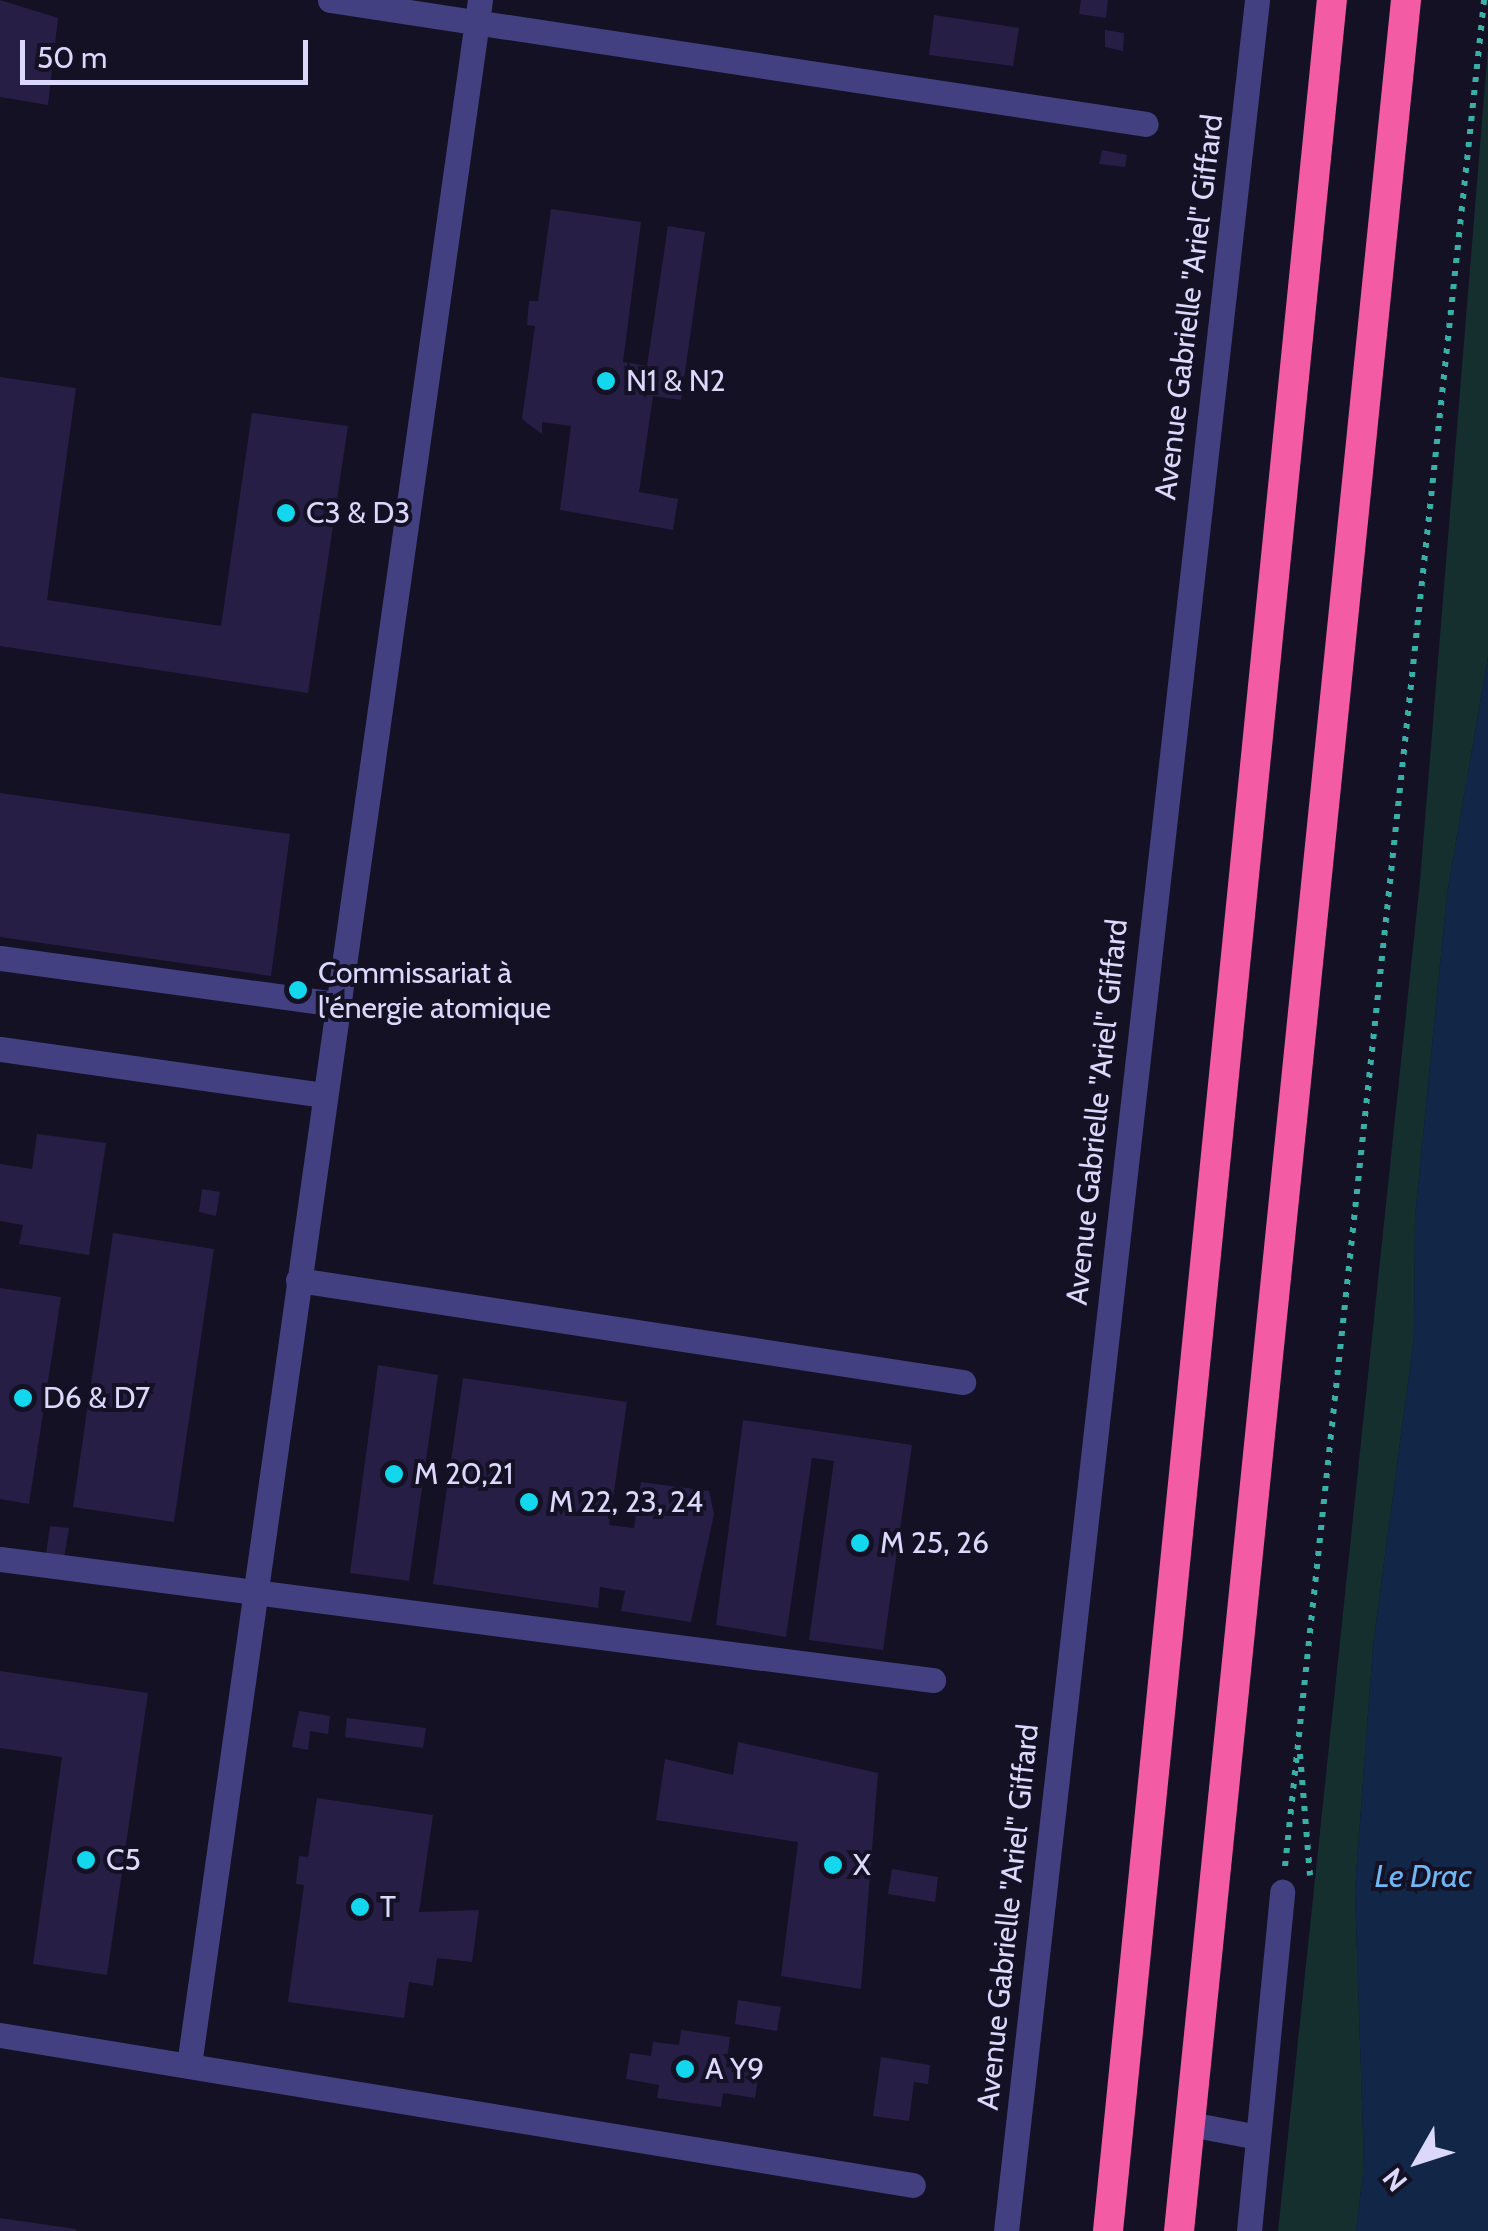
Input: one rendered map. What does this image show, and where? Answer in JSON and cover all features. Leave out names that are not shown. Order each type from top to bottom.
[{"type":"highway","points":[[1108,2231],[1332,0]]},
{"type":"highway","points":[[1179,2231],[1406,0]]},
{"type":"street","points":[[330,0],[479,10],[1146,124]]},
{"type":"street","name":"Avenue Gabrielle \"Ariel\" Giffard","points":[[1006,2231],[1257,0]]},
{"type":"street","points":[[190,2065],[336,1004],[479,10]]},
{"type":"street","points":[[0,958],[336,1004]]},
{"type":"street","points":[[0,1048],[324,1095]]},
{"type":"street","points":[[298,1280],[963,1382]]},
{"type":"street","points":[[0,1559],[933,1680]]},
{"type":"street","points":[[1248,2231],[1282,1892]]},
{"type":"street","points":[[0,2035],[913,2185]]},
{"type":"street","points":[[1190,2124],[1258,2137]]},
{"type":"path","points":[[1282,1892],[1484,0]]},
{"type":"green space","points":[[1488,48],[1488,657],[1447,894],[1415,1217],[1414,1337],[1373,1646],[1355,1890],[1364,2164],[1356,2231],[1278,2231],[1420,881]]},
{"type":"water","name":"Le Drac","points":[[1488,657],[1488,2231],[1356,2231],[1364,2164],[1355,1890],[1373,1646],[1414,1337],[1415,1217],[1447,894]]},
{"type":"building","points":[[0,0],[58,18],[48,105],[0,97]]},
{"type":"building","points":[[1081,0],[1108,0],[1106,18],[1079,14]]},
{"type":"building","points":[[934,15],[1019,28],[1013,66],[929,55]]},
{"type":"building","points":[[1105,30],[1124,33],[1123,51],[1105,47]]},
{"type":"building","points":[[1102,150],[1127,155],[1125,167],[1099,164]]},
{"type":"building","name":"N1 & N2","points":[[551,209],[641,222],[623,362],[647,366],[668,226],[705,232],[681,400],[653,396],[639,492],[678,499],[673,530],[560,510],[571,426],[542,422],[542,434],[522,419],[535,326],[527,325],[529,301],[538,301]]},
{"type":"building","name":"C3 & D3","points":[[0,377],[76,388],[47,600],[221,626],[252,413],[348,426],[308,693],[0,646]]},
{"type":"building","points":[[0,793],[290,834],[271,976],[0,937]]},
{"type":"building","points":[[37,1134],[106,1143],[89,1255],[19,1244],[23,1225],[0,1221],[0,1164],[32,1169]]},
{"type":"building","points":[[202,1189],[220,1192],[216,1216],[199,1212]]},
{"type":"building","points":[[113,1233],[214,1249],[174,1522],[73,1507]]},
{"type":"building","name":"D6 & D7","points":[[0,1288],[61,1297],[29,1504],[0,1499]]},
{"type":"building","name":"M 20,21","points":[[378,1365],[438,1375],[409,1581],[350,1573]]},
{"type":"building","name":"M 22, 23, 24","points":[[463,1378],[627,1402],[609,1525],[634,1528],[641,1482],[709,1491],[714,1514],[691,1622],[621,1611],[625,1591],[600,1587],[598,1608],[433,1584]]},
{"type":"building","name":"M 25, 26","points":[[743,1420],[912,1445],[883,1650],[809,1640],[834,1461],[812,1458],[786,1637],[716,1625]]},
{"type":"building","points":[[50,1526],[69,1528],[64,1559],[46,1555]]},
{"type":"building","name":"C5","points":[[0,1671],[148,1693],[107,1975],[33,1964],[62,1757],[0,1748]]},
{"type":"building","points":[[299,1711],[330,1716],[328,1734],[310,1731],[308,1750],[292,1747]]},
{"type":"building","points":[[347,1718],[426,1728],[423,1748],[345,1737]]},
{"type":"building","name":"X","points":[[738,1742],[878,1773],[861,1989],[781,1976],[798,1842],[656,1820],[665,1759],[733,1775]]},
{"type":"building","name":"T","points":[[317,1798],[433,1815],[419,1912],[479,1910],[472,1962],[437,1958],[433,1986],[409,1982],[404,2018],[288,2002],[304,1885],[296,1884],[299,1856],[308,1857]]},
{"type":"building","points":[[892,1869],[938,1877],[935,1902],[888,1894]]},
{"type":"building","points":[[738,2000],[781,2007],[777,2031],[735,2024]]},
{"type":"building","name":"A Y9","points":[[681,2030],[730,2037],[726,2067],[759,2071],[755,2098],[723,2093],[721,2107],[657,2098],[659,2085],[626,2079],[630,2053],[651,2056],[653,2042],[679,2045]]},
{"type":"building","points":[[881,2057],[930,2065],[928,2084],[914,2082],[909,2121],[873,2116]]},
{"type":"building","points":[[0,2218],[76,2229],[76,2231],[0,2231]]},
{"type":"place","name":"N1 & N2","points":[[606,381]]},
{"type":"place","name":"C3 & D3","points":[[286,513]]},
{"type":"place","name":"Commissariat à l'énergie atomique","points":[[298,990]]},
{"type":"place","name":"D6 & D7","points":[[23,1398]]},
{"type":"place","name":"M 20,21","points":[[394,1474]]},
{"type":"place","name":"M 22, 23, 24","points":[[529,1502]]},
{"type":"place","name":"M 25, 26","points":[[860,1543]]},
{"type":"place","name":"C5","points":[[86,1860]]},
{"type":"place","name":"X","points":[[833,1865]]},
{"type":"place","name":"T","points":[[360,1907]]},
{"type":"place","name":"A Y9","points":[[685,2069]]}]
